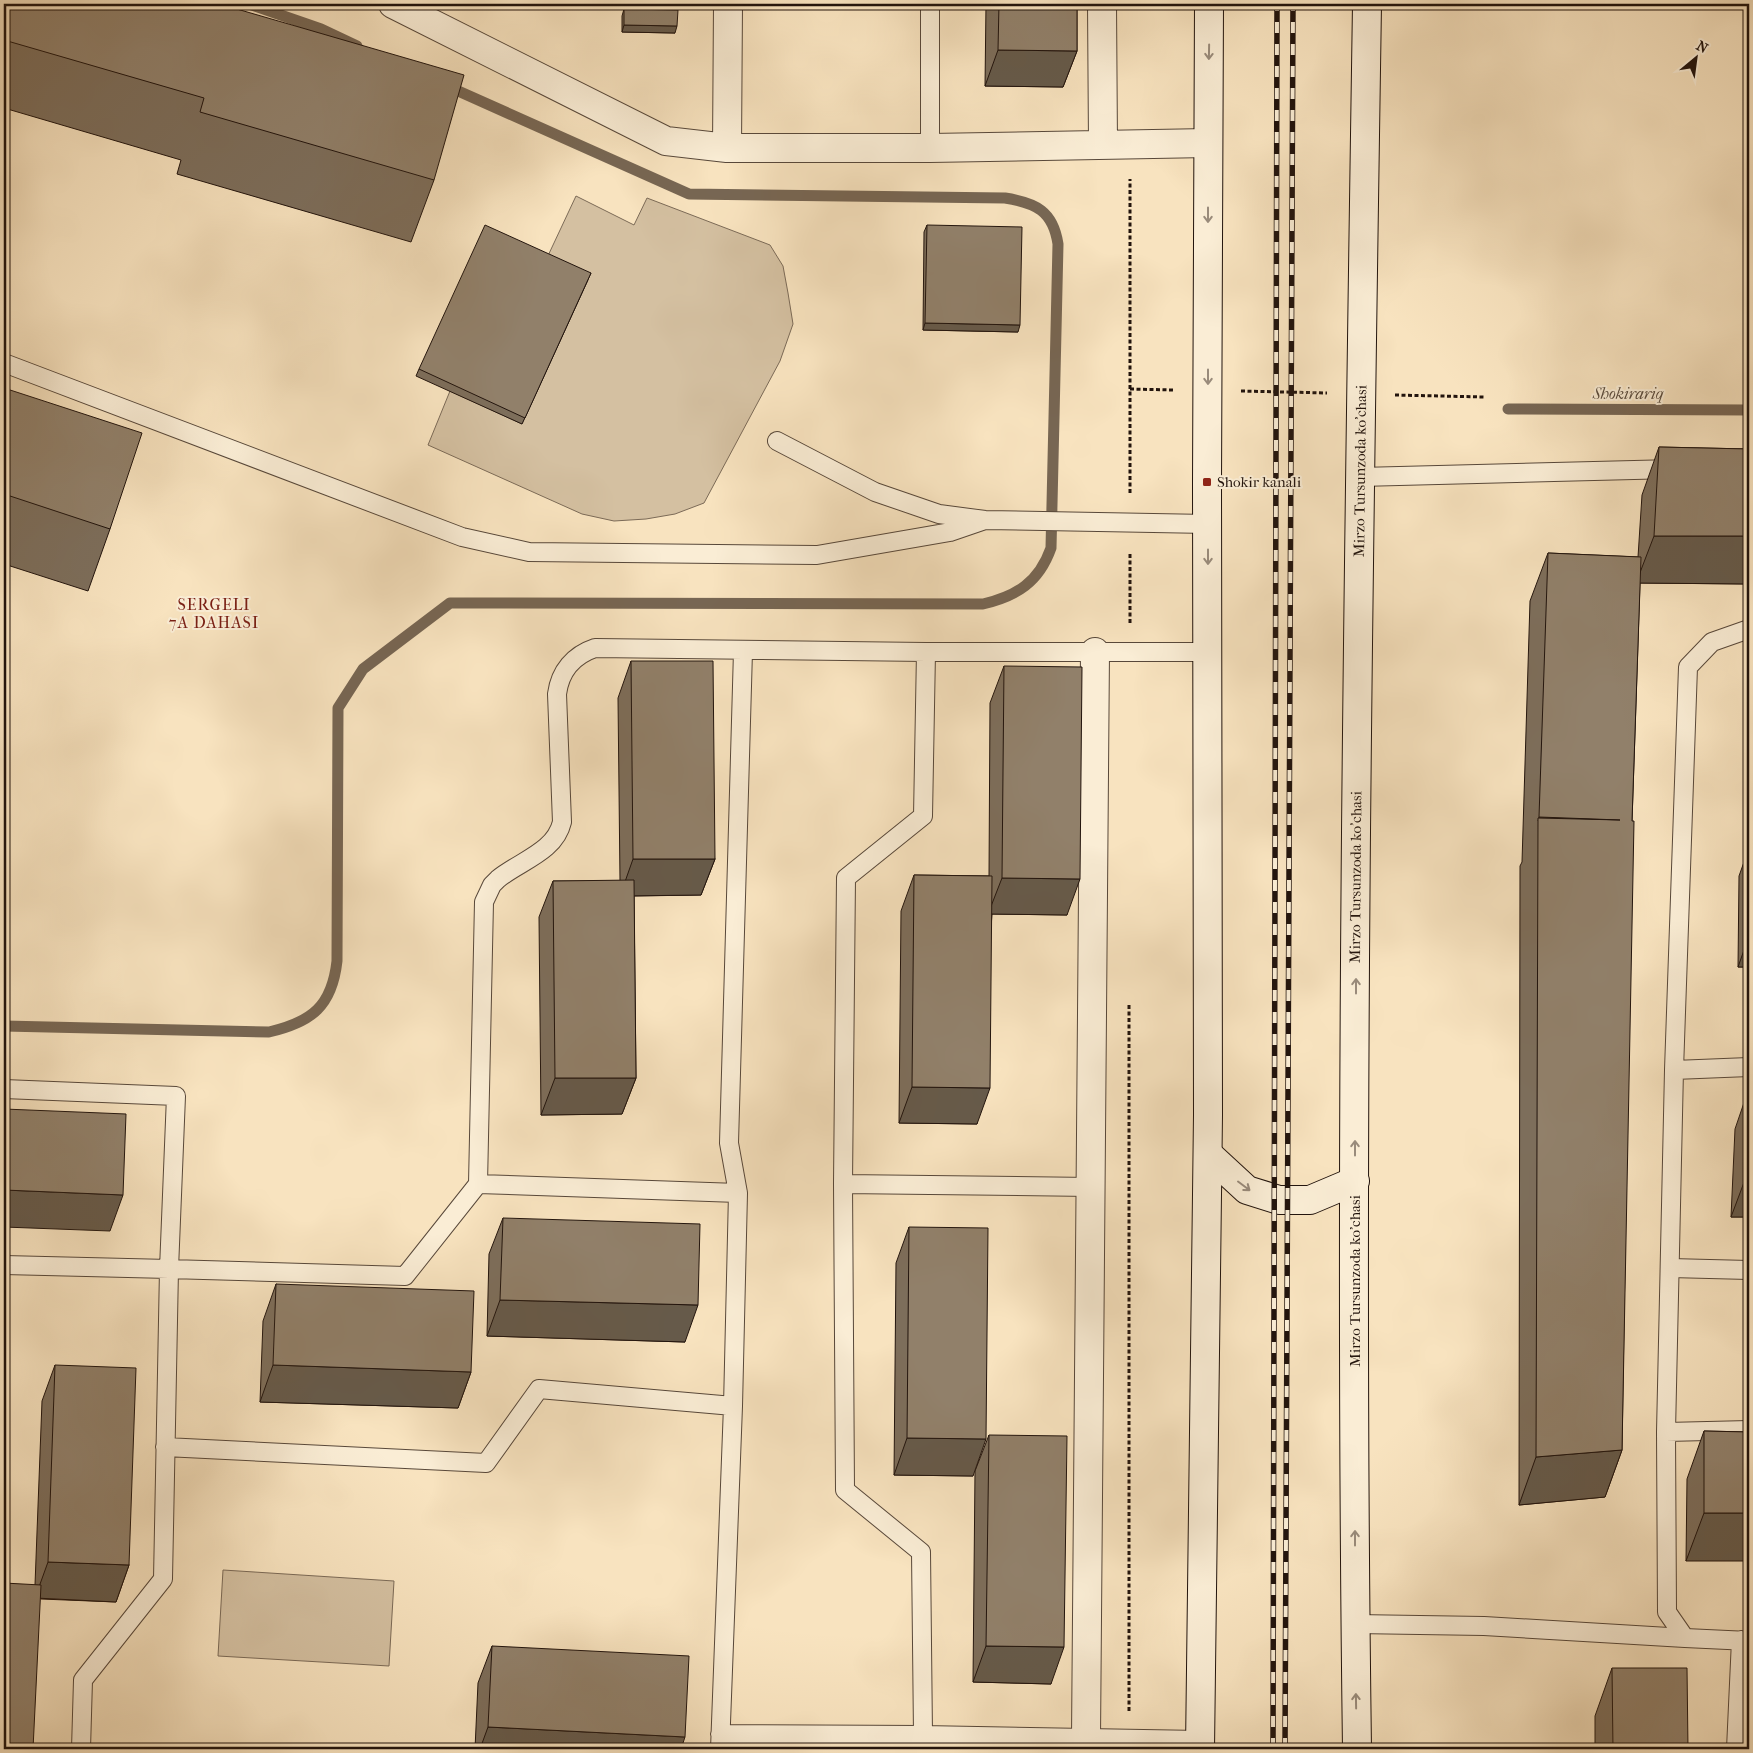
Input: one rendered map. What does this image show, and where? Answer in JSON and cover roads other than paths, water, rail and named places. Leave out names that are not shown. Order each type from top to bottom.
[{"type":"main road","points":[[393,4],[666,141],[728,148],[930,148],[1208,143]]},
{"type":"main road","points":[[728,4],[728,148]]},
{"type":"main road","points":[[1102,4],[1103,145]]},
{"type":"main road","points":[[1200,1745],[1208,1154],[1209,4]]},
{"type":"main road","name":"Mirzo Tursunzoda ko'chasi","points":[[1357,1749],[1355,1624],[1355,1181],[1360,477],[1367,4]]},
{"type":"main road","points":[[1086,1738],[1095,652]]},
{"type":"main road","points":[[1208,1154],[1247,1190],[1279,1200],[1310,1200],[1355,1181]]},
{"type":"lane","points":[[930,4],[930,148]]},
{"type":"lane","points":[[4,363],[462,537],[529,552],[817,555],[950,532],[985,520]]},
{"type":"lane","points":[[777,441],[875,492],[940,514],[985,520],[1208,524]]},
{"type":"lane","points":[[1360,477],[1690,468]]},
{"type":"lane","points":[[1685,1638],[1668,1612],[1666,1432],[1674,1070],[1688,668],[1712,642],[1749,629]]},
{"type":"lane","points":[[4,1264],[405,1276],[478,1184],[484,902],[487,893],[498,879],[549,846],[560,831],[562,822],[557,694],[561,677],[570,664],[581,654],[595,648],[742,651],[1208,652]]},
{"type":"lane","points":[[742,651],[728,1143],[738,1193],[733,1406],[720,1741],[924,1735],[1086,1738],[1200,1745]]},
{"type":"lane","points":[[924,1735],[921,1552],[844,1490],[843,1184],[846,878],[923,816],[926,652]]},
{"type":"lane","points":[[1674,1070],[1749,1067]]},
{"type":"lane","points":[[4,1089],[176,1096],[169,1269],[163,1579],[83,1680],[81,1749]]},
{"type":"lane","points":[[478,1184],[738,1193]]},
{"type":"lane","points":[[843,1184],[1091,1187]]},
{"type":"lane","points":[[1670,1268],[1749,1270]]},
{"type":"lane","points":[[165,1447],[486,1463],[539,1389],[733,1406]]},
{"type":"lane","points":[[1666,1432],[1749,1430]]},
{"type":"lane","points":[[1355,1624],[1484,1626],[1745,1641],[1736,1749]]},
{"type":"waterway","points":[[249,4],[321,29],[357,46]]},
{"type":"waterway","points":[[4,1026],[269,1032],[297,1023],[317,1010],[325,1001],[330,990],[337,961],[338,708],[363,669],[450,603],[983,604],[1006,597],[1025,586],[1033,579],[1046,560],[1051,548],[1058,244],[1052,224],[1041,211],[1026,203],[1005,198],[689,194],[447,86]]},
{"type":"waterway","name":"Shokirariq","points":[[1508,409],[1749,410]]},
{"type":"railway","points":[[1273,1749],[1277,4]]},
{"type":"railway","points":[[1285,1749],[1293,4]]},
{"type":"place","name":"Shokir kanali","points":[[1207,482]]},
{"type":"district","name":"SERGELI 7A DAHASI","points":[[214,613]]}]
